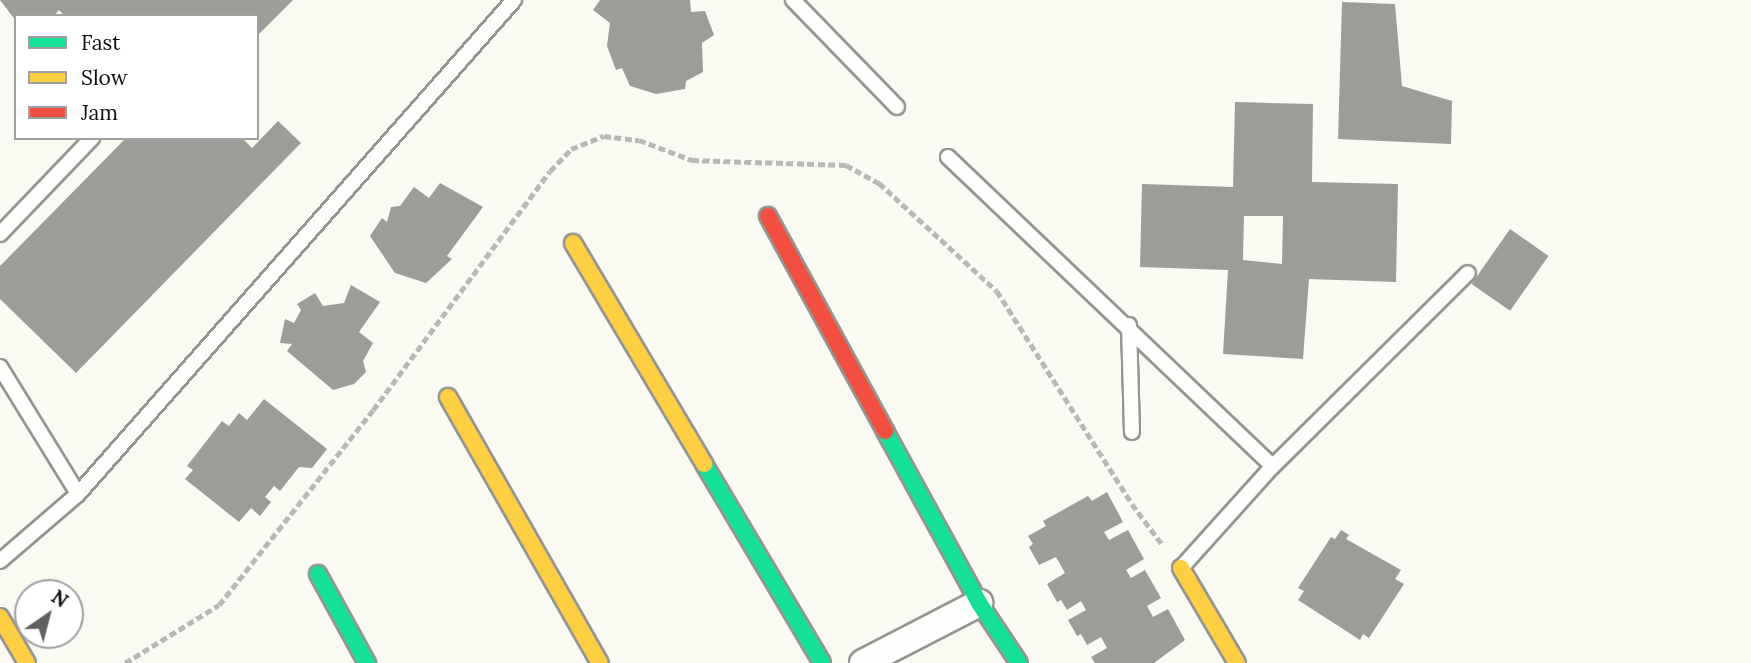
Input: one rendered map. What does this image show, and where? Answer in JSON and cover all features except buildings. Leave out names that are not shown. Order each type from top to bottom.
[{"type":"street","points":[[768,215],[979,603],[1019,663]]},
{"type":"street","points":[[573,243],[822,663]]},
{"type":"street","points":[[448,397],[600,663]]},
{"type":"street","points":[[1181,568],[1237,663]]},
{"type":"street","points":[[318,574],[367,663]]},
{"type":"street","points":[[863,663],[979,603]]},
{"type":"street","points":[[0,617],[27,663]]},
{"type":"lane","points":[[0,561],[78,494],[514,0]]},
{"type":"lane","points":[[793,0],[897,107]]},
{"type":"lane","points":[[0,234],[90,140]]},
{"type":"lane","points":[[948,157],[1129,325],[1273,466]]},
{"type":"lane","points":[[1181,568],[1273,466],[1468,273]]},
{"type":"lane","points":[[1129,325],[1132,432]]},
{"type":"lane","points":[[0,367],[78,494]]},
{"type":"traffic: fast","points":[[885,431],[979,603],[1019,663]]},
{"type":"traffic: fast","points":[[704,464],[822,663]]},
{"type":"traffic: fast","points":[[318,574],[367,663]]},
{"type":"traffic: slow","points":[[573,243],[704,464]]},
{"type":"traffic: slow","points":[[448,397],[600,663]]},
{"type":"traffic: slow","points":[[1181,568],[1237,663]]},
{"type":"traffic: slow","points":[[0,617],[27,663]]},
{"type":"traffic: jam","points":[[768,216],[885,431]]}]
